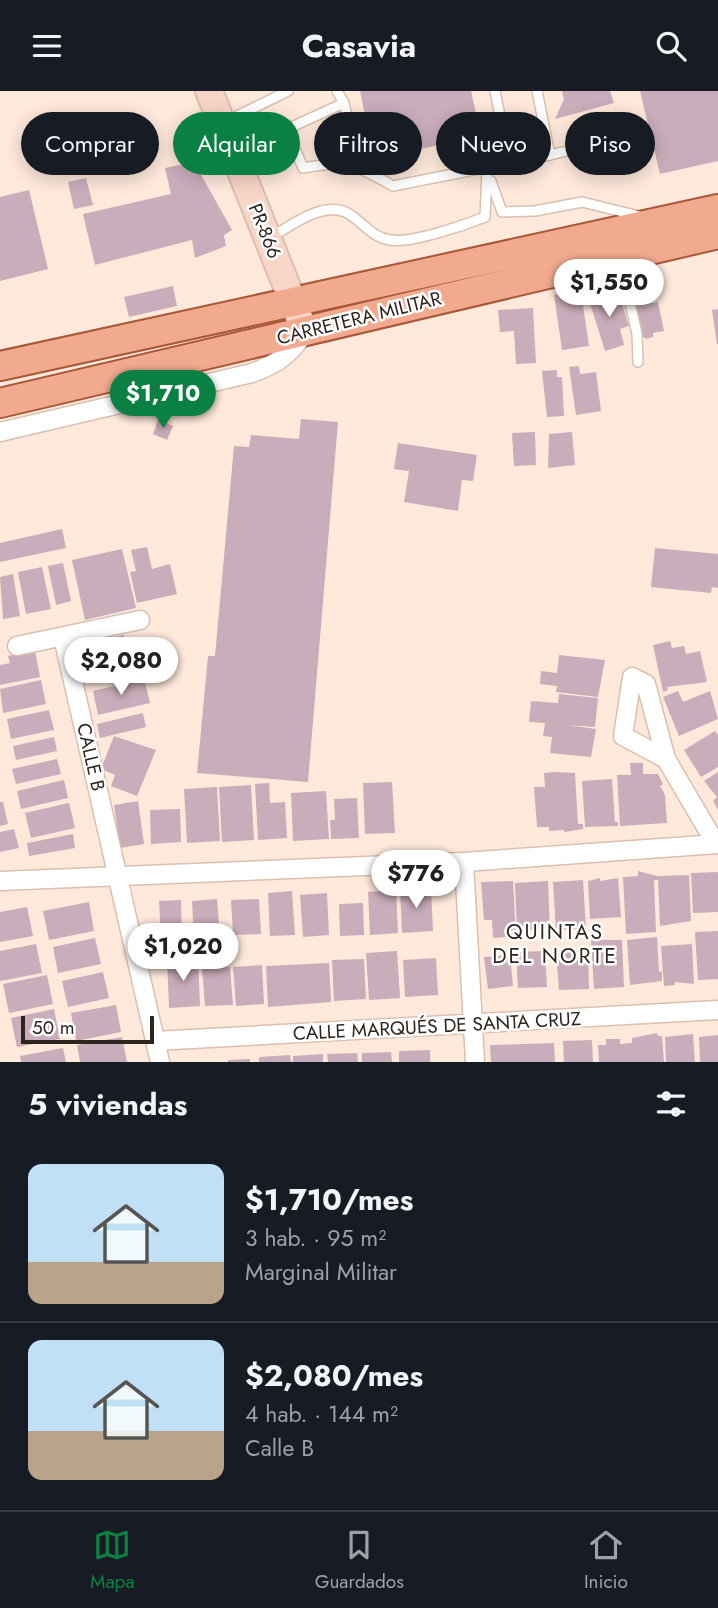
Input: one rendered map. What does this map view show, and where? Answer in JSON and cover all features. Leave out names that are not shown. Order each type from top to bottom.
[{"type":"main road","name":"CARRETERA MILITAR","points":[[0,366],[718,209]]},
{"type":"main road","name":"CARRETERA MILITAR","points":[[0,403],[718,234]]},
{"type":"street","name":"PR-866","points":[[209,91],[217,112]]},
{"type":"street","name":"PR-866","points":[[242,175],[305,332]]},
{"type":"street","points":[[0,432],[252,373],[276,364],[292,353],[305,332]]},
{"type":"street","points":[[17,646],[139,620]]},
{"type":"street","name":"CALLE B","points":[[63,637],[160,1062]]},
{"type":"street","points":[[0,881],[464,862],[717,844],[666,758]]},
{"type":"street","points":[[464,862],[475,1062]]},
{"type":"street","name":"CALLE MARQUÉS DE SANTA CRUZ","points":[[155,1041],[718,1010]]},
{"type":"lane","points":[[246,112],[288,91]]},
{"type":"lane","points":[[337,91],[346,112]]},
{"type":"lane","points":[[495,91],[499,112]]},
{"type":"lane","points":[[537,91],[541,112]]},
{"type":"lane","points":[[324,112],[344,103]]},
{"type":"lane","points":[[314,116],[286,129],[303,168],[314,166]]},
{"type":"lane","points":[[374,175],[393,186],[458,175]]},
{"type":"lane","points":[[268,239],[327,209],[348,213],[375,237],[394,241],[457,228],[485,217],[487,175]]},
{"type":"lane","points":[[489,175],[502,212],[535,211],[582,202],[662,221]]},
{"type":"lane","points":[[620,257],[637,334],[638,362]]},
{"type":"building","points":[[360,91],[471,91],[476,112],[436,112],[436,146],[422,149],[422,112],[364,112]]},
{"type":"building","points":[[562,91],[610,91],[614,103],[581,112],[565,112],[565,116],[555,119],[564,99]]},
{"type":"building","points":[[640,91],[718,91],[718,161],[660,174],[655,153],[655,112],[645,112]]},
{"type":"building","points":[[173,166],[173,175],[201,175],[232,230],[224,235],[226,246],[195,258],[192,240],[95,265],[83,214],[171,194],[165,168]]},
{"type":"building","points":[[86,178],[93,205],[74,209],[68,182]]},
{"type":"building","points":[[29,190],[48,269],[0,281],[0,197]]},
{"type":"building","points":[[173,286],[177,306],[129,317],[124,297]]},
{"type":"building","points":[[581,291],[589,346],[562,350],[554,295]]},
{"type":"building","points":[[618,291],[629,326],[620,329],[624,345],[605,351],[588,297]]},
{"type":"building","points":[[658,302],[664,331],[653,333],[653,337],[646,339],[642,336],[636,306]]},
{"type":"building","points":[[533,308],[536,363],[516,364],[514,331],[500,332],[498,310]]},
{"type":"building","points":[[718,309],[718,344],[717,344],[712,310]]},
{"type":"building","points":[[579,366],[580,374],[596,372],[601,411],[576,415],[569,367]]},
{"type":"building","points":[[557,370],[557,377],[562,377],[564,416],[547,417],[542,371]]},
{"type":"building","points":[[301,419],[338,422],[308,782],[197,773],[208,656],[215,656],[234,446],[249,447],[251,435],[299,439]]},
{"type":"building","points":[[158,420],[173,426],[167,440],[153,434]]},
{"type":"building","points":[[535,432],[536,465],[514,466],[512,433]]},
{"type":"building","points":[[572,432],[575,465],[548,468],[549,434]]},
{"type":"building","points":[[398,443],[477,455],[473,481],[462,480],[458,511],[404,502],[409,471],[394,469]]},
{"type":"building","points":[[62,529],[66,548],[0,562],[0,543]]},
{"type":"building","points":[[147,547],[152,569],[170,564],[177,594],[137,603],[130,572],[136,571],[131,550]]},
{"type":"building","points":[[655,548],[718,554],[718,588],[712,587],[711,593],[651,587]]},
{"type":"building","points":[[122,549],[136,608],[85,620],[72,560]]},
{"type":"building","points":[[63,563],[71,601],[56,605],[48,566]]},
{"type":"building","points":[[42,567],[51,609],[26,614],[18,572]]},
{"type":"building","points":[[13,574],[20,616],[3,619],[0,577]]},
{"type":"building","points":[[124,635],[130,666],[83,676],[76,646]]},
{"type":"building","points":[[670,641],[672,648],[684,646],[686,654],[700,651],[707,682],[667,687],[668,690],[663,692],[653,645]]},
{"type":"building","points":[[35,650],[40,677],[0,685],[0,665],[10,663],[8,656]]},
{"type":"building","points":[[559,655],[605,660],[598,697],[556,692],[557,686],[540,684],[541,671],[557,673]]},
{"type":"building","points":[[144,679],[150,703],[98,715],[93,691]]},
{"type":"building","points":[[41,680],[46,704],[3,713],[0,689]]},
{"type":"building","points":[[678,691],[683,702],[710,691],[718,719],[679,736],[663,697]]},
{"type":"building","points":[[559,694],[598,698],[595,727],[567,725],[596,729],[591,757],[550,753],[552,737],[543,736],[545,723],[529,722],[531,701],[558,703]]},
{"type":"building","points":[[49,710],[54,730],[11,739],[7,719]]},
{"type":"building","points":[[143,713],[146,727],[100,738],[97,724]]},
{"type":"building","points":[[715,731],[718,735],[718,767],[701,777],[684,750]]},
{"type":"building","points":[[114,736],[156,750],[137,796],[111,786],[115,775],[101,769]]},
{"type":"building","points":[[54,737],[57,751],[16,760],[13,746]]},
{"type":"building","points":[[57,759],[61,774],[16,784],[12,769]]},
{"type":"building","points":[[630,763],[643,763],[643,774],[658,774],[663,784],[660,786],[665,795],[667,823],[620,826],[617,775],[631,775]]},
{"type":"building","points":[[718,772],[718,810],[713,801],[717,797],[704,781]]},
{"type":"building","points":[[544,773],[575,773],[578,824],[583,824],[583,829],[564,832],[549,831],[549,827],[537,827],[534,787],[545,787]]},
{"type":"building","points":[[612,779],[615,822],[618,822],[618,826],[585,827],[582,781]]},
{"type":"building","points":[[64,780],[68,798],[21,809],[17,791]]},
{"type":"building","points":[[392,782],[395,833],[365,834],[363,783]]},
{"type":"building","points":[[269,783],[270,803],[285,802],[287,838],[258,840],[255,784]]},
{"type":"building","points":[[251,785],[254,840],[222,842],[219,787]]},
{"type":"building","points":[[217,787],[220,841],[187,843],[184,789]]},
{"type":"building","points":[[326,791],[329,839],[293,841],[291,793]]},
{"type":"building","points":[[357,798],[359,838],[331,839],[330,820],[335,820],[334,799]]},
{"type":"building","points":[[138,801],[144,844],[120,848],[114,805]]},
{"type":"building","points":[[0,802],[3,802],[8,824],[0,826]]},
{"type":"building","points":[[69,803],[75,828],[31,838],[25,813]]},
{"type":"building","points":[[180,809],[181,842],[151,844],[150,810]]},
{"type":"building","points":[[14,829],[19,848],[0,852],[0,832]]},
{"type":"building","points":[[73,834],[75,848],[29,856],[27,843]]},
{"type":"building","points":[[638,871],[657,876],[689,875],[691,921],[660,926],[658,880],[654,880],[656,932],[626,934],[623,877],[638,876]]},
{"type":"building","points":[[718,872],[718,912],[693,913],[691,873]]},
{"type":"building","points":[[600,878],[600,881],[618,878],[621,917],[590,919],[588,881]]},
{"type":"building","points":[[583,880],[586,928],[556,930],[553,882]]},
{"type":"building","points":[[513,881],[516,936],[493,938],[492,920],[484,920],[481,882]]},
{"type":"building","points":[[548,881],[550,929],[517,931],[515,883]]},
{"type":"building","points":[[431,888],[433,931],[402,933],[400,889]]},
{"type":"building","points":[[396,890],[398,933],[370,935],[368,892]]},
{"type":"building","points":[[292,891],[295,935],[270,936],[268,893]]},
{"type":"building","points":[[327,893],[329,935],[303,937],[300,895]]},
{"type":"building","points":[[217,899],[220,937],[194,938],[192,901]]},
{"type":"building","points":[[259,899],[261,934],[233,935],[231,900]]},
{"type":"building","points":[[181,900],[182,937],[161,938],[159,901]]},
{"type":"building","points":[[89,902],[94,931],[49,940],[43,911]]},
{"type":"building","points":[[363,903],[364,935],[340,936],[339,904]]},
{"type":"building","points":[[27,907],[33,936],[0,942],[0,912]]},
{"type":"building","points":[[718,931],[718,979],[698,980],[695,932]]},
{"type":"building","points":[[657,937],[662,981],[630,985],[627,940]]},
{"type":"building","points":[[95,938],[101,964],[58,973],[53,947]]},
{"type":"building","points":[[591,940],[622,940],[624,987],[594,989]]},
{"type":"building","points":[[36,944],[42,973],[0,981],[0,951]]},
{"type":"building","points":[[692,944],[694,984],[675,982],[675,985],[664,986],[661,946]]},
{"type":"building","points":[[588,950],[589,989],[559,990],[556,952]]},
{"type":"building","points":[[397,951],[400,998],[369,1000],[366,953]]},
{"type":"building","points":[[545,951],[547,987],[518,988],[516,952]]},
{"type":"building","points":[[510,955],[513,986],[488,989],[484,957]]},
{"type":"building","points":[[198,958],[200,1006],[169,1008],[167,959]]},
{"type":"building","points":[[436,958],[438,995],[405,997],[403,960]]},
{"type":"building","points":[[364,959],[366,999],[334,1001],[332,960]]},
{"type":"building","points":[[329,963],[331,1002],[268,1007],[266,966]]},
{"type":"building","points":[[262,965],[264,1004],[236,1006],[233,967]]},
{"type":"building","points":[[230,967],[233,1005],[205,1006],[202,968]]},
{"type":"building","points":[[103,972],[109,998],[68,1007],[62,981]]},
{"type":"building","points":[[47,975],[53,1004],[9,1013],[3,984]]},
{"type":"building","points":[[116,1005],[121,1032],[76,1041],[71,1013]]},
{"type":"building","points":[[54,1009],[60,1039],[17,1047],[11,1018]]},
{"type":"building","points":[[657,1033],[662,1036],[664,1062],[599,1062],[598,1045],[606,1045],[606,1039],[620,1039],[620,1044],[632,1043],[632,1038]]},
{"type":"building","points":[[693,1034],[695,1062],[666,1062],[665,1037]]},
{"type":"building","points":[[718,1035],[718,1062],[700,1062],[699,1037]]},
{"type":"building","points":[[122,1037],[127,1062],[80,1062],[77,1045]]},
{"type":"building","points":[[592,1040],[593,1062],[564,1062],[563,1041]]},
{"type":"building","points":[[554,1043],[555,1062],[491,1062],[490,1045]]},
{"type":"building","points":[[63,1048],[66,1062],[21,1062],[20,1056]]},
{"type":"building","points":[[430,1050],[430,1062],[399,1062],[399,1051]]},
{"type":"building","points":[[391,1052],[392,1062],[362,1062],[362,1053]]},
{"type":"building","points":[[357,1053],[358,1062],[328,1062],[327,1054]]},
{"type":"building","points":[[323,1054],[323,1062],[293,1062],[293,1056]]},
{"type":"building","points":[[290,1055],[291,1062],[259,1062],[259,1057]]},
{"type":"building","points":[[250,1059],[250,1062],[228,1062],[228,1060]]},
{"type":"district","name":"QUINTAS DEL NORTE","points":[[555,944]]}]
